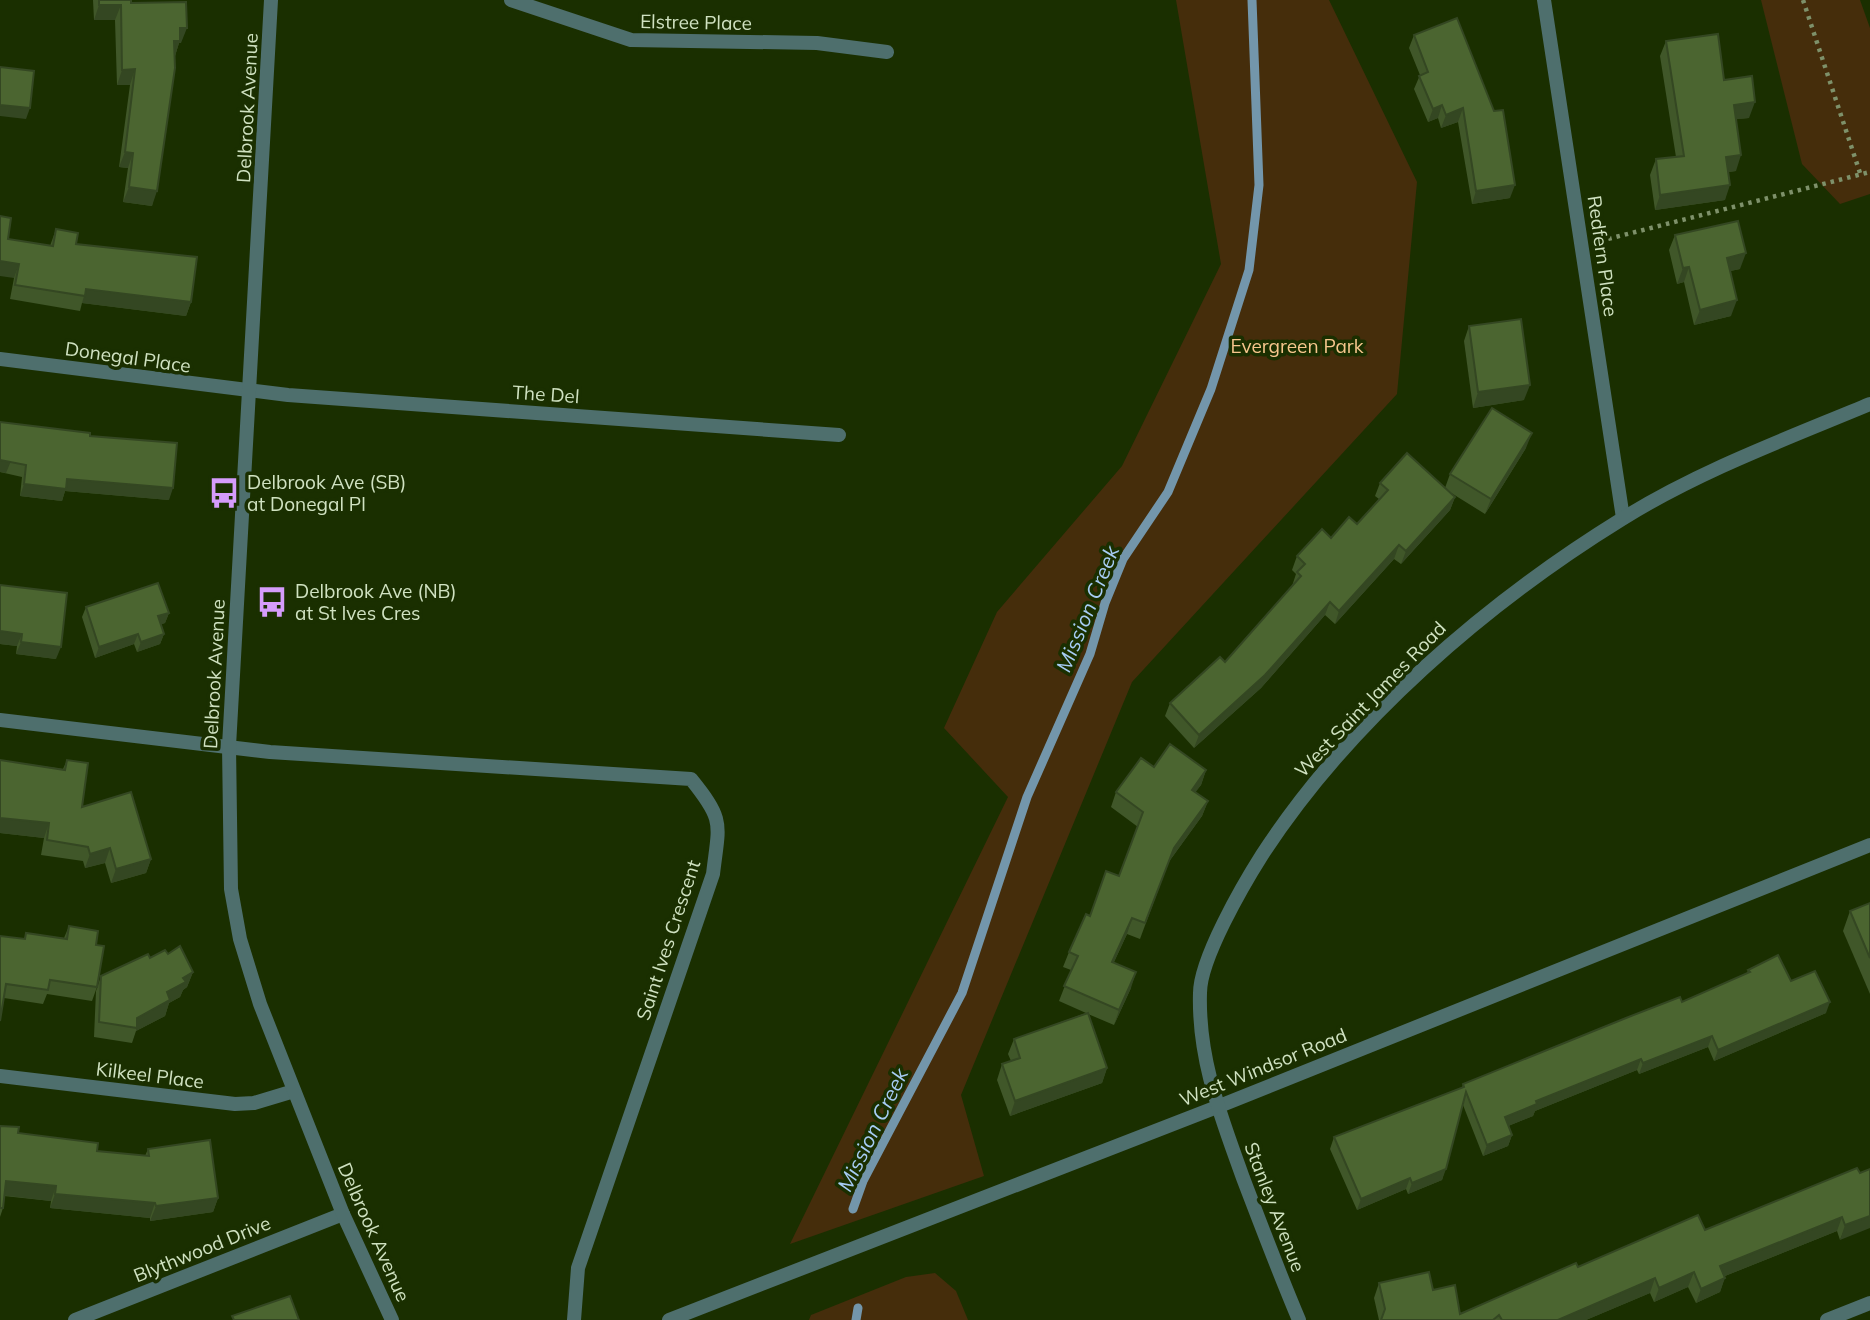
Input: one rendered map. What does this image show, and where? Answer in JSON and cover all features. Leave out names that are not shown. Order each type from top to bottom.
[{"type":"street","name":"Delbrook Avenue","points":[[271,0],[229,746],[230,889],[240,939],[260,1004],[343,1214],[392,1320]]},
{"type":"street","name":"Elstree Place","points":[[511,0],[631,40],[817,43],[887,52]]},
{"type":"street","name":"Redfern Place","points":[[1544,0],[1623,518]]},
{"type":"street","name":"Donegal Place","points":[[0,359],[251,392]]},
{"type":"street","name":"The Del","points":[[251,392],[839,435]]},
{"type":"street","name":"West Saint James Road","points":[[1217,1107],[1207,1076],[1199,990],[1219,932],[1243,884],[1296,803],[1369,722],[1456,637],[1623,518],[1719,467],[1870,404]]},
{"type":"street","points":[[0,720],[229,746]]},
{"type":"street","name":"Saint Ives Crescent","points":[[229,746],[270,752],[691,779],[710,803],[719,821],[713,874],[578,1268],[574,1320]]},
{"type":"street","name":"West Windsor Road","points":[[668,1320],[1217,1107],[1870,845]]},
{"type":"street","name":"Kilkeel Place","points":[[0,1076],[235,1104],[254,1103],[294,1091]]},
{"type":"street","name":"Stanley Avenue","points":[[1217,1107],[1299,1320]]},
{"type":"street","name":"Blythwood Drive","points":[[75,1320],[343,1214]]},
{"type":"street","points":[[1827,1320],[1870,1303]]},
{"type":"path","points":[[1803,0],[1861,176]]},
{"type":"path","points":[[1582,245],[1870,172]]},
{"type":"green space","name":"Evergreen Park","points":[[1176,0],[1329,0],[1417,182],[1397,394],[1132,682],[961,1095],[984,1176],[790,1244],[1008,797],[944,728],[997,612],[1122,466],[1221,264]]},
{"type":"green space","points":[[1761,0],[1860,0],[1870,28],[1870,194],[1840,204],[1802,164]]},
{"type":"green space","points":[[935,1273],[956,1291],[968,1320],[809,1320],[811,1315],[906,1277]]},
{"type":"building","points":[[99,0],[131,0],[131,3],[186,2],[187,28],[180,28],[180,41],[174,41],[175,68],[157,191],[129,187],[133,153],[125,152],[135,69],[122,70],[121,5],[99,5]]},
{"type":"building","points":[[1457,18],[1494,111],[1503,110],[1515,185],[1476,191],[1463,108],[1446,115],[1442,105],[1433,109],[1419,76],[1428,72],[1414,35]]},
{"type":"building","points":[[1718,34],[1724,80],[1752,76],[1755,102],[1734,105],[1741,155],[1726,157],[1730,185],[1660,195],[1656,159],[1684,156],[1666,41]]},
{"type":"building","points":[[0,67],[34,71],[30,108],[0,105]]},
{"type":"building","points":[[0,216],[11,218],[8,239],[53,246],[56,229],[78,233],[76,244],[197,257],[191,302],[86,289],[85,296],[15,285],[19,264],[0,261]]},
{"type":"building","points":[[1738,221],[1746,253],[1727,258],[1737,300],[1700,310],[1689,267],[1683,268],[1675,235]]},
{"type":"building","points":[[1521,319],[1530,385],[1478,392],[1469,326]]},
{"type":"building","points":[[1492,408],[1532,433],[1491,499],[1450,474]]},
{"type":"building","points":[[0,422],[90,433],[90,436],[177,443],[173,488],[67,479],[66,489],[24,484],[26,465],[0,460]]},
{"type":"building","points":[[1407,453],[1455,497],[1406,551],[1399,545],[1339,611],[1330,602],[1265,675],[1199,735],[1170,703],[1220,657],[1225,662],[1301,576],[1297,572],[1305,564],[1297,556],[1322,529],[1331,538],[1349,517],[1357,524],[1388,490],[1380,483]]},
{"type":"building","points":[[158,583],[169,613],[158,616],[164,634],[141,642],[138,634],[99,647],[86,607]]},
{"type":"building","points":[[0,585],[67,593],[61,647],[21,642],[22,634],[0,631]]},
{"type":"building","points":[[1170,744],[1206,770],[1192,790],[1208,801],[1174,848],[1145,923],[1132,918],[1112,962],[1136,972],[1119,1010],[1064,986],[1078,956],[1069,952],[1086,914],[1090,916],[1106,871],[1119,876],[1143,812],[1116,792],[1141,758],[1154,767]]},
{"type":"building","points":[[0,760],[65,770],[67,760],[88,763],[82,807],[131,792],[151,859],[116,869],[110,848],[90,854],[88,847],[47,840],[49,823],[0,818]]},
{"type":"building","points":[[1870,903],[1870,958],[1850,911]]},
{"type":"building","points":[[69,926],[98,931],[96,945],[104,946],[97,987],[50,980],[48,990],[6,984],[0,1021],[0,936],[25,939],[26,933],[67,939]]},
{"type":"building","points":[[180,946],[193,972],[183,978],[186,982],[167,992],[170,1000],[137,1018],[137,1028],[99,1022],[101,976],[148,954],[150,958],[165,950],[168,954]]},
{"type":"building","points":[[1778,955],[1791,981],[1815,971],[1830,1002],[1718,1050],[1712,1036],[1643,1063],[1641,1059],[1536,1101],[1537,1104],[1505,1117],[1512,1135],[1487,1145],[1466,1092],[1446,1169],[1412,1183],[1410,1178],[1361,1199],[1334,1137],[1464,1087],[1463,1084],[1680,997],[1682,1002],[1750,972],[1748,970]]},
{"type":"building","points":[[1088,1013],[1107,1068],[1015,1101],[1002,1064],[1020,1058],[1014,1039]]},
{"type":"building","points":[[0,1126],[19,1127],[18,1133],[98,1143],[97,1151],[149,1156],[148,1149],[210,1140],[218,1198],[156,1206],[155,1203],[55,1194],[56,1186],[6,1181],[3,1208],[0,1208]]},
{"type":"building","points":[[1857,1168],[1860,1173],[1870,1169],[1870,1216],[1845,1225],[1842,1217],[1720,1266],[1725,1278],[1701,1289],[1694,1272],[1659,1288],[1655,1278],[1558,1320],[1502,1320],[1499,1315],[1493,1320],[1381,1320],[1385,1309],[1379,1283],[1429,1272],[1433,1290],[1455,1285],[1460,1314],[1576,1263],[1578,1267],[1698,1215],[1705,1230]]},
{"type":"building","points":[[290,1296],[299,1320],[234,1320],[232,1316]]},
{"type":"waterway","name":"Mission Creek","points":[[853,1209],[863,1181],[962,993],[1027,797],[1090,654],[1105,603],[1123,559],[1168,492],[1211,389],[1249,270],[1259,185],[1252,0]]},
{"type":"waterway","name":"Mission Creek","points":[[856,1320],[858,1308]]},
{"type":"place","name":"Delbrook Ave (SB) at Donegal Pl","points":[[224,493]]},
{"type":"place","name":"Delbrook Ave (NB) at St Ives Cres","points":[[272,602]]}]
